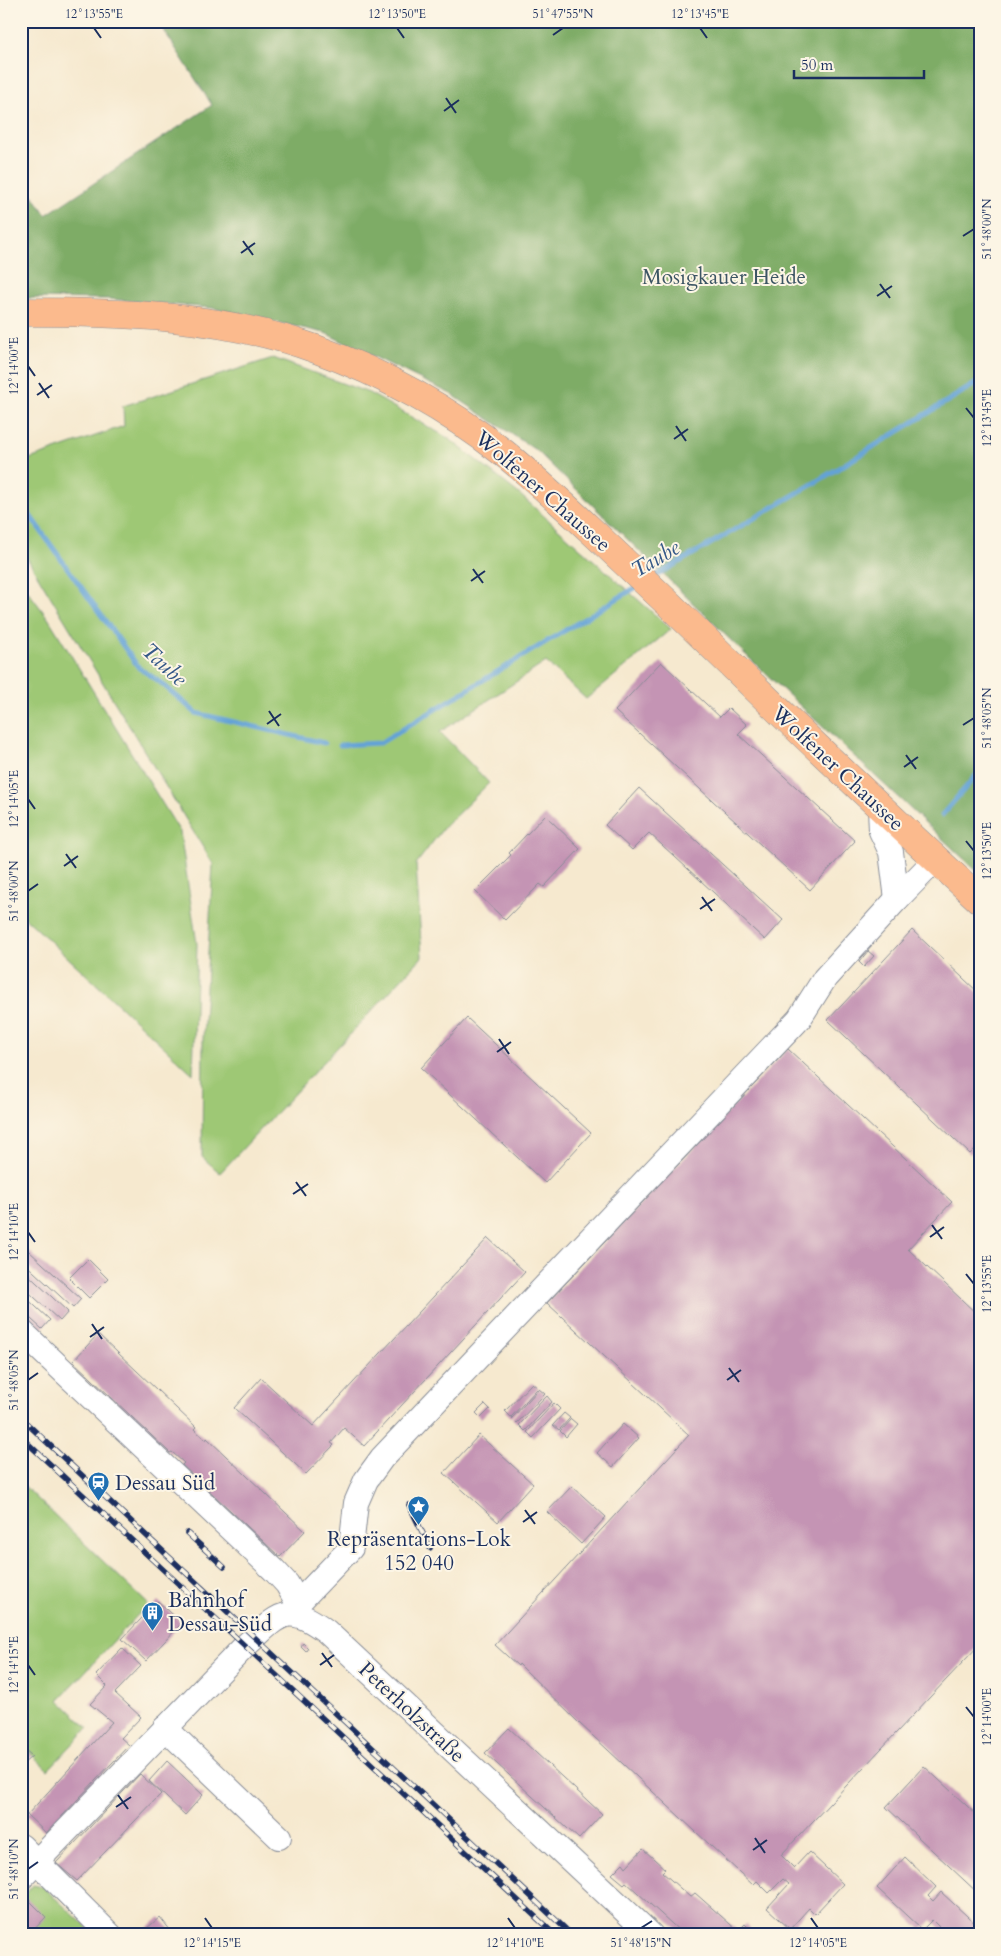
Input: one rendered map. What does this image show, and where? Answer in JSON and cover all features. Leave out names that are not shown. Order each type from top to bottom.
[{"type":"main road","name":"Wolfener Chaussee","points":[[21,312],[116,313],[202,321],[272,336],[343,360],[426,400],[480,435],[529,474],[664,598],[808,740],[980,900]]},
{"type":"street","points":[[880,808],[881,831],[891,852],[897,899]]},
{"type":"street","points":[[21,1878],[29,1853],[166,1728],[195,1686],[239,1652],[271,1623],[297,1608],[351,1548],[356,1503],[366,1480],[382,1458],[799,1019],[825,978],[936,859]]},
{"type":"street","points":[[21,1331],[274,1570],[287,1584],[297,1608]]},
{"type":"street","name":"Peterholzstraße","points":[[297,1608],[332,1637],[651,1935]]},
{"type":"street","points":[[166,1728],[279,1837]]},
{"type":"street","points":[[29,1853],[110,1935]]},
{"type":"green space","name":"Mosigkauer Heide","points":[[158,21],[980,21],[980,874],[748,657],[537,451],[451,394],[325,333],[212,308],[109,299],[21,298],[21,177],[46,215],[212,105]]},
{"type":"green space","points":[[273,358],[369,393],[448,438],[518,493],[671,629],[586,699],[546,662],[440,732],[489,783],[445,826],[416,864],[422,957],[220,1173],[202,1157],[203,1040],[213,864],[21,548],[21,462],[124,426],[123,406]]},
{"type":"green space","points":[[21,582],[48,618],[180,832],[197,944],[193,1074],[21,914]]},
{"type":"green space","points":[[21,1483],[148,1604],[59,1700],[88,1728],[48,1770],[21,1744]]},
{"type":"green space","points":[[33,1885],[43,1887],[89,1929],[91,1935],[21,1935],[21,1899]]},
{"type":"building","points":[[661,662],[720,717],[729,708],[747,725],[738,734],[855,841],[810,890],[615,711]]},
{"type":"building","points":[[639,788],[783,920],[765,940],[649,833],[632,850],[605,825]]},
{"type":"building","points":[[545,815],[580,849],[544,887],[540,884],[505,920],[475,891],[511,855],[509,853]]},
{"type":"building","points":[[912,930],[980,994],[980,1144],[970,1154],[828,1020]]},
{"type":"building","points":[[868,951],[874,956],[864,967],[859,962]]},
{"type":"building","points":[[467,1018],[591,1133],[545,1183],[421,1068]]},
{"type":"building","points":[[788,1049],[952,1202],[908,1249],[980,1317],[980,1644],[781,1855],[794,1868],[809,1852],[843,1884],[815,1914],[809,1908],[790,1929],[767,1908],[789,1884],[783,1879],[769,1893],[757,1881],[753,1885],[579,1723],[519,1664],[518,1666],[495,1645],[689,1435],[547,1303]]},
{"type":"building","points":[[488,1238],[525,1272],[364,1446],[344,1428],[331,1443],[334,1445],[306,1474],[234,1408],[261,1378],[313,1426]]},
{"type":"building","points":[[29,1251],[81,1299],[73,1308],[21,1260]]},
{"type":"building","points":[[88,1259],[108,1279],[89,1298],[69,1278]]},
{"type":"building","points":[[21,1268],[68,1312],[60,1321],[21,1285]]},
{"type":"building","points":[[21,1293],[50,1320],[42,1329],[21,1310]]},
{"type":"building","points":[[98,1334],[196,1427],[194,1429],[206,1440],[207,1438],[305,1531],[280,1557],[182,1465],[184,1463],[172,1452],[170,1453],[73,1361]]},
{"type":"building","points":[[532,1383],[538,1388],[511,1417],[505,1411]]},
{"type":"building","points":[[539,1389],[545,1394],[517,1423],[512,1418]]},
{"type":"building","points":[[547,1396],[552,1402],[525,1431],[519,1425]]},
{"type":"building","points":[[554,1403],[560,1409],[533,1438],[527,1432]]},
{"type":"building","points":[[485,1404],[490,1409],[481,1418],[476,1413]]},
{"type":"building","points":[[564,1413],[570,1418],[559,1430],[553,1425]]},
{"type":"building","points":[[571,1419],[577,1424],[566,1437],[560,1431]]},
{"type":"building","points":[[623,1424],[639,1438],[613,1467],[597,1453]]},
{"type":"building","points":[[479,1435],[533,1484],[498,1522],[444,1473]]},
{"type":"building","points":[[572,1486],[606,1517],[581,1544],[547,1512]]},
{"type":"building","name":"Bahnhof Dessau-Süd","points":[[158,1601],[182,1623],[146,1661],[122,1639]]},
{"type":"building","points":[[303,1643],[308,1648],[306,1651],[301,1646]]},
{"type":"building","points":[[122,1648],[141,1666],[115,1693],[141,1717],[121,1738],[129,1745],[46,1833],[27,1815],[112,1722],[90,1704],[107,1686],[96,1675]]},
{"type":"building","points":[[509,1728],[602,1814],[579,1839],[485,1753]]},
{"type":"building","points":[[21,1746],[32,1756],[21,1766]]},
{"type":"building","points":[[167,1761],[203,1795],[185,1815],[149,1781]]},
{"type":"building","points":[[924,1766],[980,1818],[980,1895],[886,1807]]},
{"type":"building","points":[[140,1774],[161,1794],[77,1881],[56,1863]]},
{"type":"building","points":[[643,1849],[665,1869],[662,1872],[690,1897],[695,1893],[738,1931],[745,1924],[756,1935],[684,1935],[626,1882],[624,1884],[612,1874],[623,1863],[626,1867]]},
{"type":"building","points":[[905,1857],[936,1887],[928,1896],[933,1901],[941,1892],[980,1928],[974,1935],[947,1935],[932,1920],[922,1930],[877,1888]]},
{"type":"building","points":[[27,1898],[46,1917],[29,1935],[21,1935],[21,1904]]},
{"type":"building","points":[[160,1917],[174,1935],[139,1935]]},
{"type":"waterway","name":"Taube","points":[[652,578],[811,485],[980,381]]},
{"type":"waterway","name":"Taube","points":[[21,503],[139,668],[160,682],[196,713],[324,743]]},
{"type":"waterway","name":"Taube","points":[[340,745],[380,743],[638,586]]},
{"type":"waterway","points":[[942,815],[980,771]]},
{"type":"railway","points":[[21,1418],[572,1935]]},
{"type":"railway","points":[[21,1437],[555,1935]]},
{"type":"railway","points":[[409,1505],[430,1548]]},
{"type":"railway","points":[[187,1533],[224,1567]]},
{"type":"place","name":"Dessau Süd","points":[[99,1502]]},
{"type":"place","name":"Repräsentations-Lok 152 040","points":[[419,1526]]},
{"type":"place","name":"Bahnhof Dessau-Süd","points":[[152,1631]]}]
